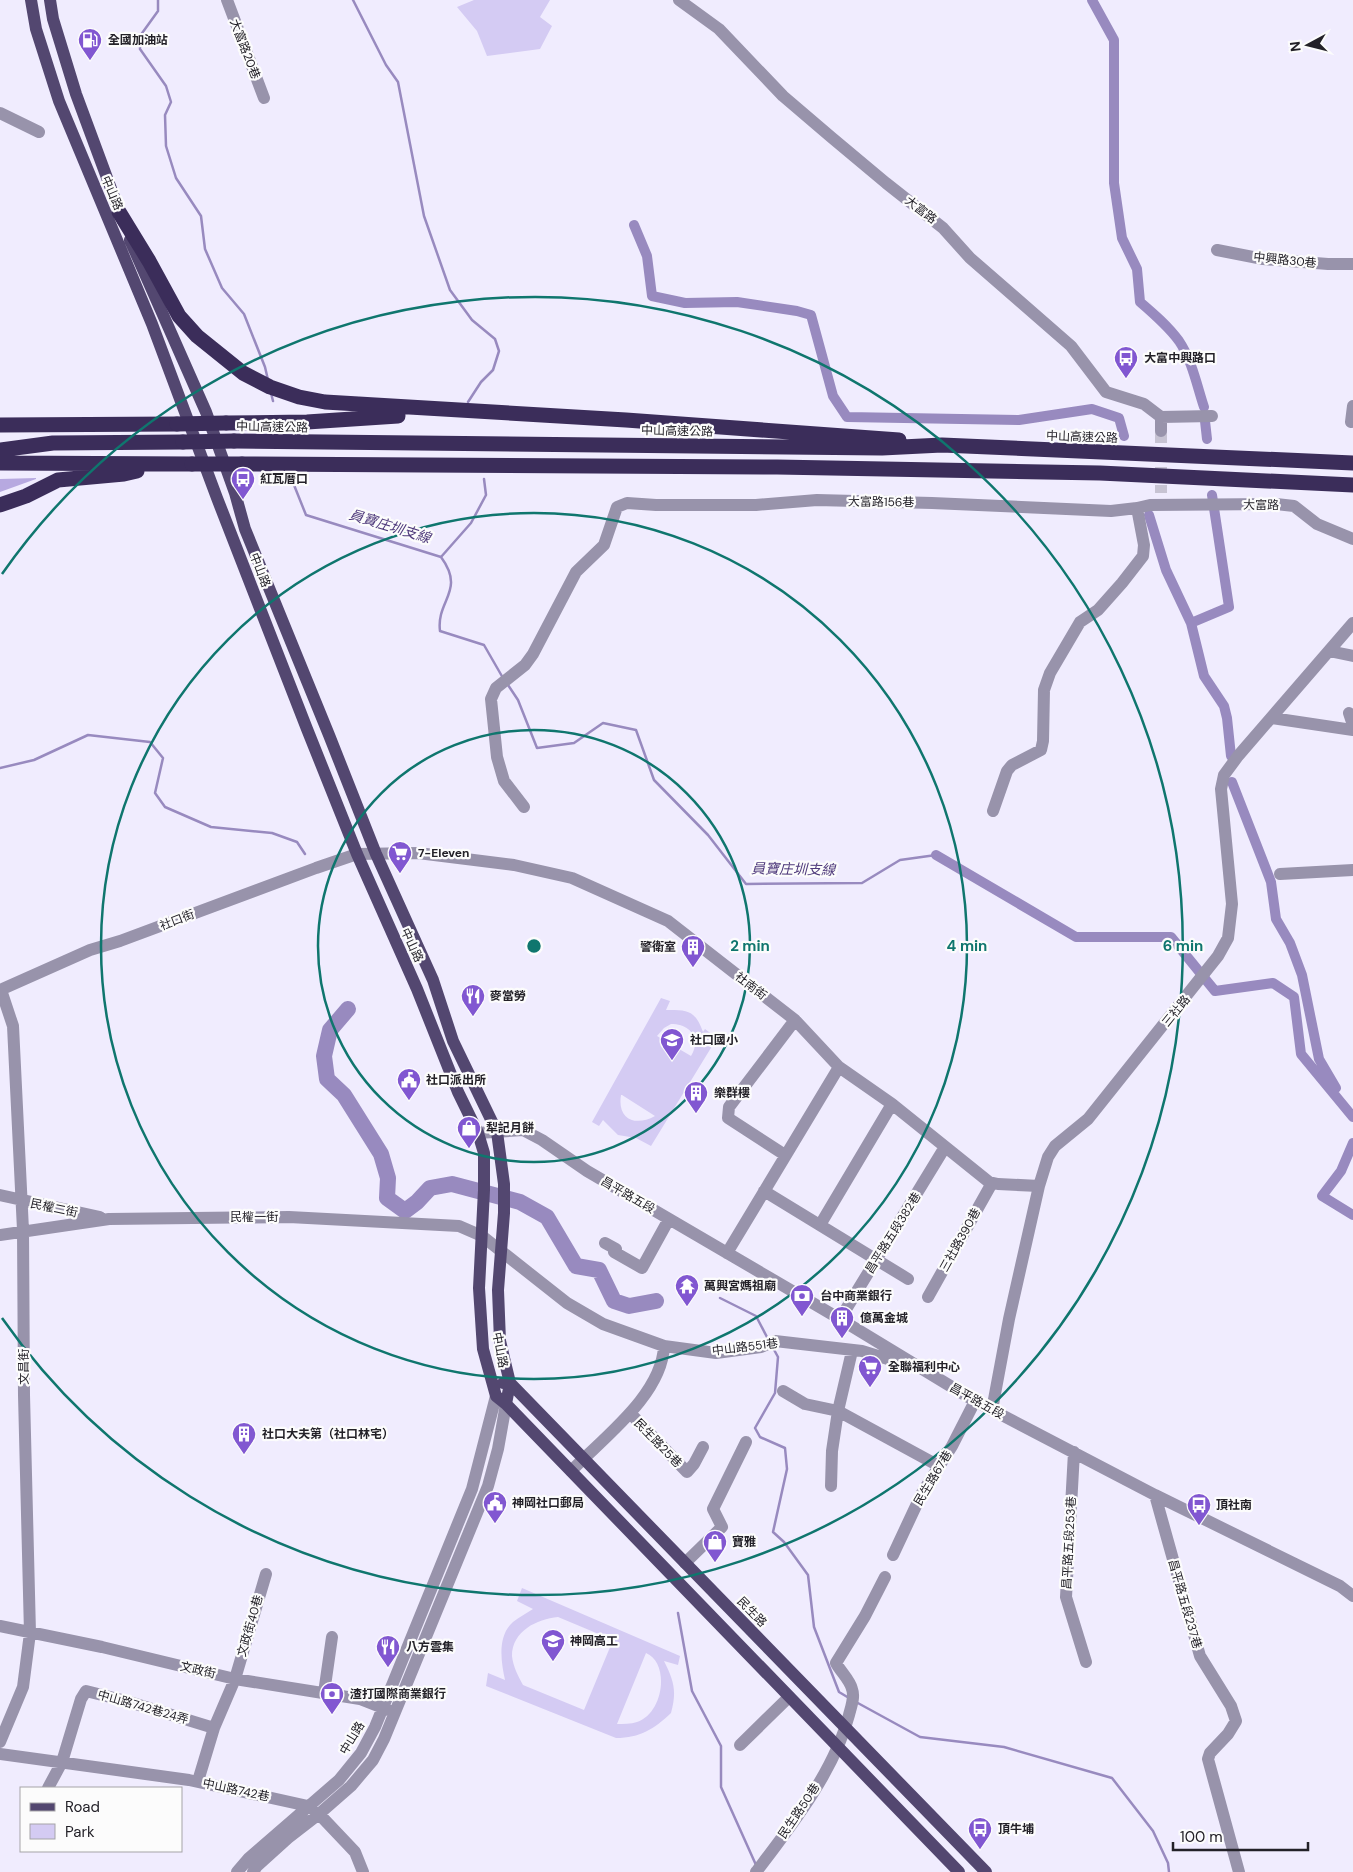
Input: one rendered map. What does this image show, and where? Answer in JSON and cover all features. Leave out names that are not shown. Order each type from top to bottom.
[{"type":"highway","points":[[119,212],[179,316],[197,336],[243,373],[270,387],[299,397],[325,402],[626,420],[878,438],[942,445]]},
{"type":"highway","points":[[0,425],[307,422],[381,416],[479,412]]},
{"type":"highway","name":"中山高速公路","points":[[0,450],[52,443],[234,441],[882,448],[942,445],[1353,463]]},
{"type":"highway","points":[[0,464],[777,467],[1100,474],[1353,485]]},
{"type":"highway","points":[[0,505],[26,496],[58,480],[124,474],[158,464]]},
{"type":"main road","name":"中山路","points":[[31,0],[36,29],[59,101],[152,324],[217,498],[357,854],[417,989],[458,1092],[478,1133],[484,1153],[484,1195],[479,1288],[483,1348],[499,1395],[510,1383],[500,1341],[498,1290],[504,1198],[503,1167],[497,1132],[453,1041],[433,980],[376,854],[330,735],[245,529],[235,493],[206,412],[143,271],[119,212],[76,94],[50,0]]},
{"type":"main road","points":[[510,1383],[499,1395],[959,1872]]},
{"type":"main road","name":"民生路","points":[[510,1383],[986,1872]]},
{"type":"street","name":"大富路20巷","points":[[227,0],[264,98]]},
{"type":"street","name":"大富路","points":[[678,0],[718,29],[783,96],[886,184],[943,228],[970,258],[1071,346],[1106,392],[1144,404],[1161,417]]},
{"type":"street","points":[[0,112],[39,132]]},
{"type":"street","name":"中興路30巷","points":[[1217,250],[1263,258],[1328,264],[1353,264]]},
{"type":"street","points":[[1351,422],[1353,406]]},
{"type":"street","points":[[1161,431],[1161,417],[1212,416]]},
{"type":"street","name":"大富路","points":[[1137,508],[1150,505],[1161,499],[1294,506],[1317,524],[1353,539]]},
{"type":"street","name":"大富路156巷","points":[[524,807],[504,782],[496,757],[492,699],[496,688],[525,665],[533,654],[576,572],[604,545],[617,507],[627,503],[656,505],[756,505],[817,500],[1111,511],[1137,508]]},
{"type":"street","points":[[993,812],[1007,771],[1012,765],[1041,750],[1043,741],[1044,690],[1050,673],[1080,622],[1098,610],[1122,583],[1142,556],[1144,545],[1137,508]]},
{"type":"street","name":"三社路","points":[[992,1410],[1009,1320],[1039,1186],[1048,1157],[1055,1146],[1088,1119],[1200,982],[1218,956],[1228,938],[1232,904],[1221,789],[1224,775],[1238,756],[1353,623]]},
{"type":"street","points":[[1329,651],[1353,656]]},
{"type":"street","points":[[1272,718],[1316,723],[1353,730]]},
{"type":"street","name":"社南街","points":[[357,854],[418,853],[514,865],[572,878],[668,921],[795,1020],[839,1067],[892,1104],[992,1183]]},
{"type":"street","name":"社口街","points":[[1,990],[90,950],[120,941],[357,854]]},
{"type":"street","points":[[1280,874],[1353,870]]},
{"type":"street","name":"文昌街","points":[[0,1742],[23,1687],[30,1633],[23,1230],[13,1026],[1,990]]},
{"type":"street","points":[[786,1155],[728,1118],[729,1107],[795,1020]]},
{"type":"street","points":[[727,1253],[839,1067]]},
{"type":"street","points":[[820,1225],[892,1104]]},
{"type":"street","name":"昌平路五段","points":[[478,1133],[515,1130],[528,1133],[542,1140],[587,1171],[840,1319],[975,1401],[1155,1495],[1340,1586],[1353,1596]]},
{"type":"street","name":"昌平路五段382巷","points":[[840,1319],[945,1147]]},
{"type":"street","points":[[992,1183],[1039,1186]]},
{"type":"street","name":"三社路390巷","points":[[928,1297],[992,1183]]},
{"type":"street","points":[[764,1191],[908,1279]]},
{"type":"street","name":"民權二街","points":[[0,1195],[109,1219]]},
{"type":"street","name":"民權一街","points":[[0,1234],[109,1219],[290,1218],[459,1226],[482,1236],[501,1251]]},
{"type":"street","points":[[605,1243],[616,1249],[614,1252],[642,1268],[668,1219]]},
{"type":"street","name":"中山路551巷","points":[[501,1251],[567,1303],[603,1324],[664,1346],[716,1353],[761,1347],[775,1341],[862,1351],[923,1370]]},
{"type":"street","points":[[571,1471],[630,1413],[654,1382],[664,1356],[664,1346]]},
{"type":"street","points":[[831,1486],[832,1450],[838,1411],[852,1351]]},
{"type":"street","points":[[783,1391],[805,1404],[838,1411],[939,1466]]},
{"type":"street","name":"中山路","points":[[237,1872],[249,1858],[339,1780],[361,1753],[375,1727],[472,1489],[499,1395]]},
{"type":"street","name":"中山路","points":[[254,1872],[257,1866],[363,1773],[384,1739],[488,1486],[498,1449],[499,1395]]},
{"type":"street","name":"民生路67巷","points":[[893,1555],[922,1493],[952,1446],[975,1401]]},
{"type":"street","name":"民生路25巷","points":[[630,1413],[687,1472],[694,1464],[703,1447]]},
{"type":"street","points":[[685,1563],[722,1527],[714,1509],[746,1442]]},
{"type":"street","name":"昌平路五段253巷","points":[[1074,1452],[1066,1596],[1086,1662]]},
{"type":"street","name":"昌平路五段237巷","points":[[1155,1495],[1200,1656],[1231,1706],[1236,1721],[1208,1758],[1240,1872]]},
{"type":"street","name":"文政街40巷","points":[[198,1782],[214,1728],[235,1679],[266,1574]]},
{"type":"street","points":[[846,1728],[852,1699],[852,1688],[836,1663],[865,1616],[885,1577]]},
{"type":"street","name":"文政街","points":[[0,1626],[102,1647],[235,1679],[360,1699],[395,1713]]},
{"type":"street","points":[[324,1693],[332,1637]]},
{"type":"street","name":"中山路742巷24弄","points":[[62,1762],[81,1699],[86,1692],[126,1700],[214,1728]]},
{"type":"street","points":[[740,1746],[789,1697]]},
{"type":"street","name":"民生路50巷","points":[[756,1872],[786,1832],[822,1776],[846,1728]]},
{"type":"street","name":"中山路742巷","points":[[0,1754],[198,1782],[308,1806],[355,1852],[363,1872]]},
{"type":"street","points":[[49,1787],[62,1762]]},
{"type":"green space","points":[[474,0],[550,0],[540,17],[552,26],[540,49],[487,56],[477,31],[457,7]]},
{"type":"green space","points":[[661,998],[670,1001],[666,1010],[689,1012],[697,1019],[703,1032],[705,1029],[717,1038],[651,1146],[636,1138],[618,1135],[603,1120],[599,1126],[592,1122]],"holes":[[[671,1024],[684,1026],[692,1033],[695,1043],[691,1056],[657,1036],[664,1028]],[[622,1095],[655,1116],[641,1121],[629,1119],[622,1110],[620,1103]]]},
{"type":"green space","points":[[522,1588],[680,1656],[678,1665],[664,1661],[674,1686],[671,1713],[646,1732],[625,1738],[616,1738],[486,1686],[488,1673],[505,1680],[502,1665],[504,1634],[513,1622],[533,1609],[517,1601]],"holes":[[[558,1617],[613,1640],[584,1710],[523,1685],[513,1663],[513,1647],[521,1633],[542,1620]],[[646,1653],[654,1658],[659,1667],[661,1688],[658,1699],[646,1717],[635,1723],[617,1724]]]},
{"type":"shaded area","points":[[0,479],[36,479],[0,492]]},
{"type":"waterway","points":[[158,0],[158,11],[140,36],[140,49],[166,86],[171,102],[165,115],[166,146],[176,178],[201,216],[205,249],[222,288],[244,314],[265,367],[268,380]]},
{"type":"waterway","points":[[353,0],[386,65],[398,82],[424,216],[450,290],[472,320],[495,339],[499,351],[493,370],[481,382],[468,402]]},
{"type":"waterway","points":[[1092,0],[1114,40],[1114,183],[1122,238],[1137,269],[1140,302],[1166,325],[1184,348],[1204,407]]},
{"type":"waterway","points":[[634,225],[647,256],[652,296],[685,303],[737,302],[797,311],[811,315],[833,396],[847,417],[1019,420],[1092,409],[1119,418],[1124,436]]},
{"type":"waterway","points":[[271,393],[273,401]]},
{"type":"waterway","points":[[1205,421],[1207,439]]},
{"type":"waterway","points":[[441,557],[471,523],[486,495],[484,479]]},
{"type":"waterway","name":"員寶庄圳支線","points":[[294,485],[306,515],[441,557],[448,569],[451,587],[442,611],[440,631],[484,645],[503,678]]},
{"type":"waterway","points":[[1191,623],[1229,607],[1212,495]]},
{"type":"waterway","points":[[1149,515],[1166,570],[1191,623],[1204,676],[1224,706],[1231,756]]},
{"type":"waterway","name":"員寶庄圳支線","points":[[508,685],[518,700],[537,748],[574,743],[603,723],[636,730],[654,780],[708,835],[746,884],[862,883],[900,860],[936,855]]},
{"type":"waterway","points":[[0,768],[34,760],[88,735],[150,742],[163,758],[155,793],[165,807],[211,827],[272,833],[297,842],[305,854]]},
{"type":"waterway","points":[[1232,782],[1271,882],[1276,919],[1290,943],[1302,975],[1319,1059],[1336,1088]]},
{"type":"waterway","name":"員寶庄圳支線","points":[[936,855],[1076,937],[1171,937],[1215,991],[1273,983],[1294,997],[1301,1054],[1353,1117]]},
{"type":"waterway","points":[[348,1009],[330,1030],[324,1056],[327,1079],[344,1095],[381,1154],[388,1178],[387,1198],[405,1211],[417,1202],[430,1188],[452,1184],[520,1202],[547,1217],[576,1266],[599,1270],[614,1301],[629,1306],[656,1301]]},
{"type":"waterway","name":"員寶庄圳支線","points":[[1353,1143],[1341,1171],[1322,1196],[1353,1215]]},
{"type":"waterway","points":[[720,1298],[756,1316],[768,1339]]},
{"type":"waterway","points":[[772,1346],[778,1357],[775,1393],[755,1428],[760,1437],[785,1448],[787,1469],[773,1532],[784,1542],[808,1575],[814,1627],[839,1692],[849,1698]]},
{"type":"waterway","points":[[678,1613],[692,1691],[721,1746],[721,1787],[756,1865]]},
{"type":"waterway","points":[[856,1702],[920,1737],[1004,1747],[1112,1778],[1153,1831],[1168,1863],[1169,1872]]},
{"type":"tunnel","points":[[1161,431],[1161,493]]},
{"type":"place","name":"全國加油站","points":[[90,61]]},
{"type":"place","name":"大富中興路口","points":[[1126,379]]},
{"type":"place","name":"紅瓦厝口","points":[[243,500]]},
{"type":"place","name":"7-Eleven","points":[[400,874]]},
{"type":"place","name":"警衛室","points":[[693,968]]},
{"type":"place","name":"麥當勞","points":[[473,1017]]},
{"type":"place","name":"社口國小","points":[[672,1061]]},
{"type":"place","name":"社口派出所","points":[[409,1101]]},
{"type":"place","name":"樂群樓","points":[[696,1114]]},
{"type":"place","name":"犁記月餅","points":[[469,1149]]},
{"type":"place","name":"萬興宮媽祖廟","points":[[687,1307]]},
{"type":"place","name":"台中商業銀行","points":[[802,1317]]},
{"type":"place","name":"億萬金城","points":[[842,1339]]},
{"type":"place","name":"全聯福利中心","points":[[870,1388]]},
{"type":"place","name":"社口大夫第（社口林宅）","points":[[244,1455]]},
{"type":"place","name":"神岡社口郵局","points":[[495,1524]]},
{"type":"place","name":"頂社南","points":[[1199,1526]]},
{"type":"place","name":"寶雅","points":[[715,1563]]},
{"type":"place","name":"神岡高工","points":[[553,1662]]},
{"type":"place","name":"八方雲集","points":[[388,1668]]},
{"type":"place","name":"渣打國際商業銀行","points":[[332,1715]]},
{"type":"place","name":"頂牛埔","points":[[980,1850]]}]
